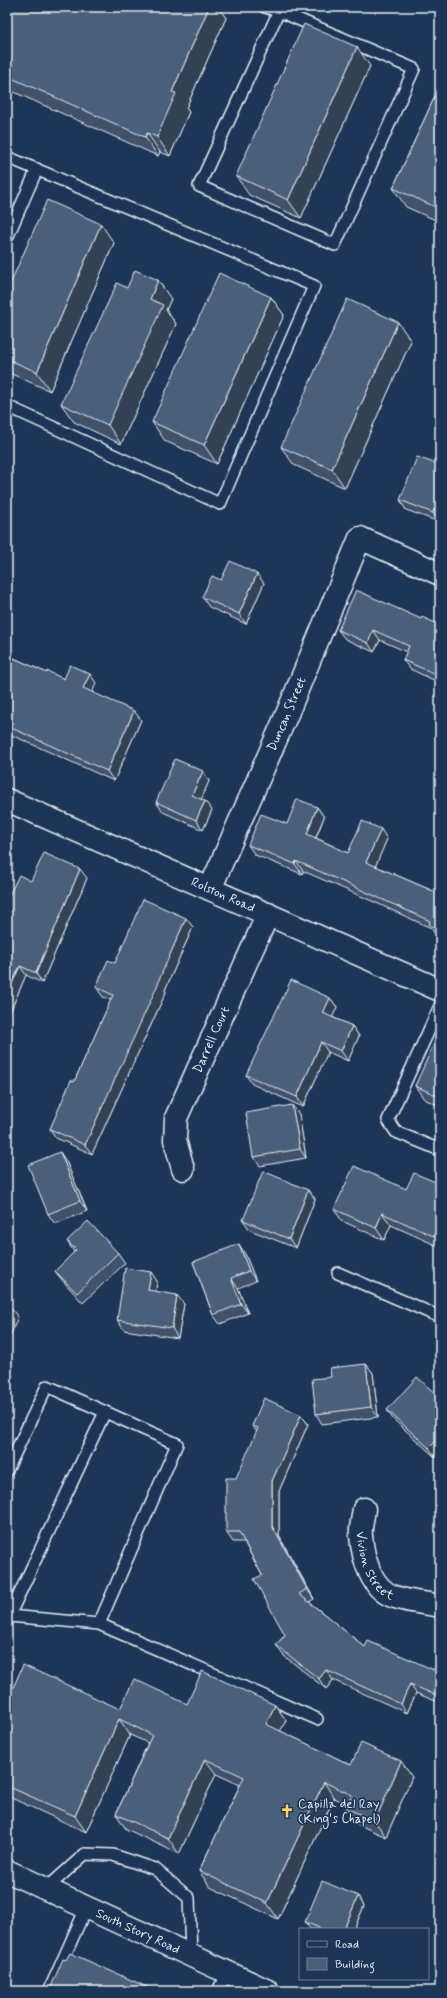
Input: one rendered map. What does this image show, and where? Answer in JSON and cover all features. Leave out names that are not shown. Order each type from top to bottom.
[{"type":"street","name":"Duncan Street","points":[[210,889],[284,721],[360,538],[440,574]]},
{"type":"street","name":"Rolston Road","points":[[7,800],[440,990]]},
{"type":"street","name":"Darrell Court","points":[[183,1170],[174,1140],[176,1118],[268,914]]},
{"type":"street","name":"Vivion Street","points":[[364,1508],[361,1535],[365,1560],[376,1583],[384,1591],[394,1597],[440,1606]]},
{"type":"street","name":"South Story Road","points":[[7,1871],[191,1955],[222,1981],[268,1991]]},
{"type":"lane","points":[[265,7],[278,11],[414,69],[335,245],[199,186],[278,11]]},
{"type":"lane","points":[[7,157],[314,286],[220,504],[7,406]]},
{"type":"lane","points":[[7,238],[37,169]]},
{"type":"lane","points":[[440,1006],[388,1120],[396,1132],[440,1150]]},
{"type":"lane","points":[[338,1273],[440,1317]]},
{"type":"lane","points":[[7,1470],[47,1386],[177,1444],[99,1624]]},
{"type":"lane","points":[[105,1412],[8,1618],[99,1624],[317,1719]]},
{"type":"lane","points":[[46,1889],[85,1854],[113,1855],[155,1869],[189,1898],[191,1955]]},
{"type":"lane","points":[[49,1991],[86,1908]]},
{"type":"building","points":[[7,7],[209,7],[172,92],[176,93],[157,137],[147,133],[145,137],[7,76]]},
{"type":"building","points":[[304,24],[357,47],[288,200],[236,176]]},
{"type":"building","points":[[440,85],[440,209],[393,188]]},
{"type":"building","points":[[47,200],[101,224],[37,372],[7,359],[7,291]]},
{"type":"building","points":[[135,270],[158,280],[150,299],[163,305],[108,425],[61,404],[117,283],[127,288]]},
{"type":"building","points":[[219,273],[271,297],[204,445],[152,422]]},
{"type":"building","points":[[347,299],[398,322],[332,469],[281,447]]},
{"type":"building","points":[[417,457],[440,465],[440,512],[434,509],[433,513],[400,500]]},
{"type":"building","points":[[230,561],[257,574],[239,614],[202,597],[212,576],[221,580]]},
{"type":"building","points":[[356,590],[421,619],[422,617],[440,625],[440,676],[403,660],[409,646],[373,630],[368,643],[338,630]]},
{"type":"building","points":[[7,655],[64,679],[70,665],[90,674],[83,688],[134,711],[107,771],[7,726]]},
{"type":"building","points":[[175,759],[203,771],[192,795],[205,801],[196,820],[156,802]]},
{"type":"building","points":[[297,799],[317,807],[307,834],[348,853],[362,821],[381,829],[366,862],[440,894],[440,930],[429,925],[430,921],[296,861],[295,864],[248,845],[261,814],[287,824]]},
{"type":"building","points":[[44,853],[80,869],[36,973],[20,966],[7,994],[7,900],[19,875],[31,881]]},
{"type":"building","points":[[143,899],[186,918],[159,982],[85,1145],[50,1129],[71,1080],[74,1082],[113,995],[96,987],[108,960],[115,963]]},
{"type":"building","points":[[291,980],[330,998],[323,1013],[352,1026],[341,1051],[321,1042],[297,1097],[246,1075]]},
{"type":"building","points":[[436,1039],[440,1040],[440,1097],[415,1086]]},
{"type":"building","points":[[292,1105],[300,1149],[253,1157],[246,1113]]},
{"type":"building","points":[[60,1152],[80,1201],[48,1214],[28,1165]]},
{"type":"building","points":[[354,1166],[406,1189],[414,1173],[440,1184],[440,1239],[382,1213],[376,1228],[334,1209]]},
{"type":"building","points":[[263,1171],[308,1190],[289,1239],[243,1220]]},
{"type":"building","points":[[88,1221],[118,1253],[77,1293],[55,1271],[76,1250],[67,1241]]},
{"type":"building","points":[[239,1244],[249,1271],[231,1278],[241,1304],[213,1315],[193,1262]]},
{"type":"building","points":[[125,1268],[151,1272],[148,1290],[177,1295],[172,1328],[117,1320]]},
{"type":"building","points":[[7,1306],[11,1308],[7,1318]]},
{"type":"building","points":[[366,1364],[371,1407],[316,1414],[312,1379],[331,1377],[330,1368]]},
{"type":"building","points":[[417,1377],[440,1398],[440,1437],[429,1448],[387,1410]]},
{"type":"building","points":[[264,1398],[301,1415],[272,1481],[272,1526],[307,1589],[299,1594],[365,1647],[368,1641],[434,1670],[440,1656],[440,1697],[410,1684],[401,1704],[326,1670],[319,1679],[276,1645],[285,1635],[254,1579],[262,1575],[239,1532],[226,1532],[226,1478],[236,1478],[258,1428],[252,1426]]},
{"type":"building","points":[[23,1665],[120,1709],[134,1679],[187,1704],[202,1671],[275,1705],[266,1724],[351,1765],[361,1743],[401,1761],[375,1821],[346,1808],[352,1795],[324,1782],[267,1903],[199,1871],[244,1777],[205,1759],[168,1838],[116,1814],[152,1735],[119,1719],[75,1816],[7,1786],[7,1685],[13,1688]]},
{"type":"building","points":[[322,1881],[358,1896],[344,1928],[320,1928],[305,1922]]},
{"type":"building","points":[[70,1953],[156,1991],[49,1991],[63,1959],[66,1960]]},
{"type":"place","name":"Capilla del Ray (King's Chapel)","points":[[287,1811]]}]
